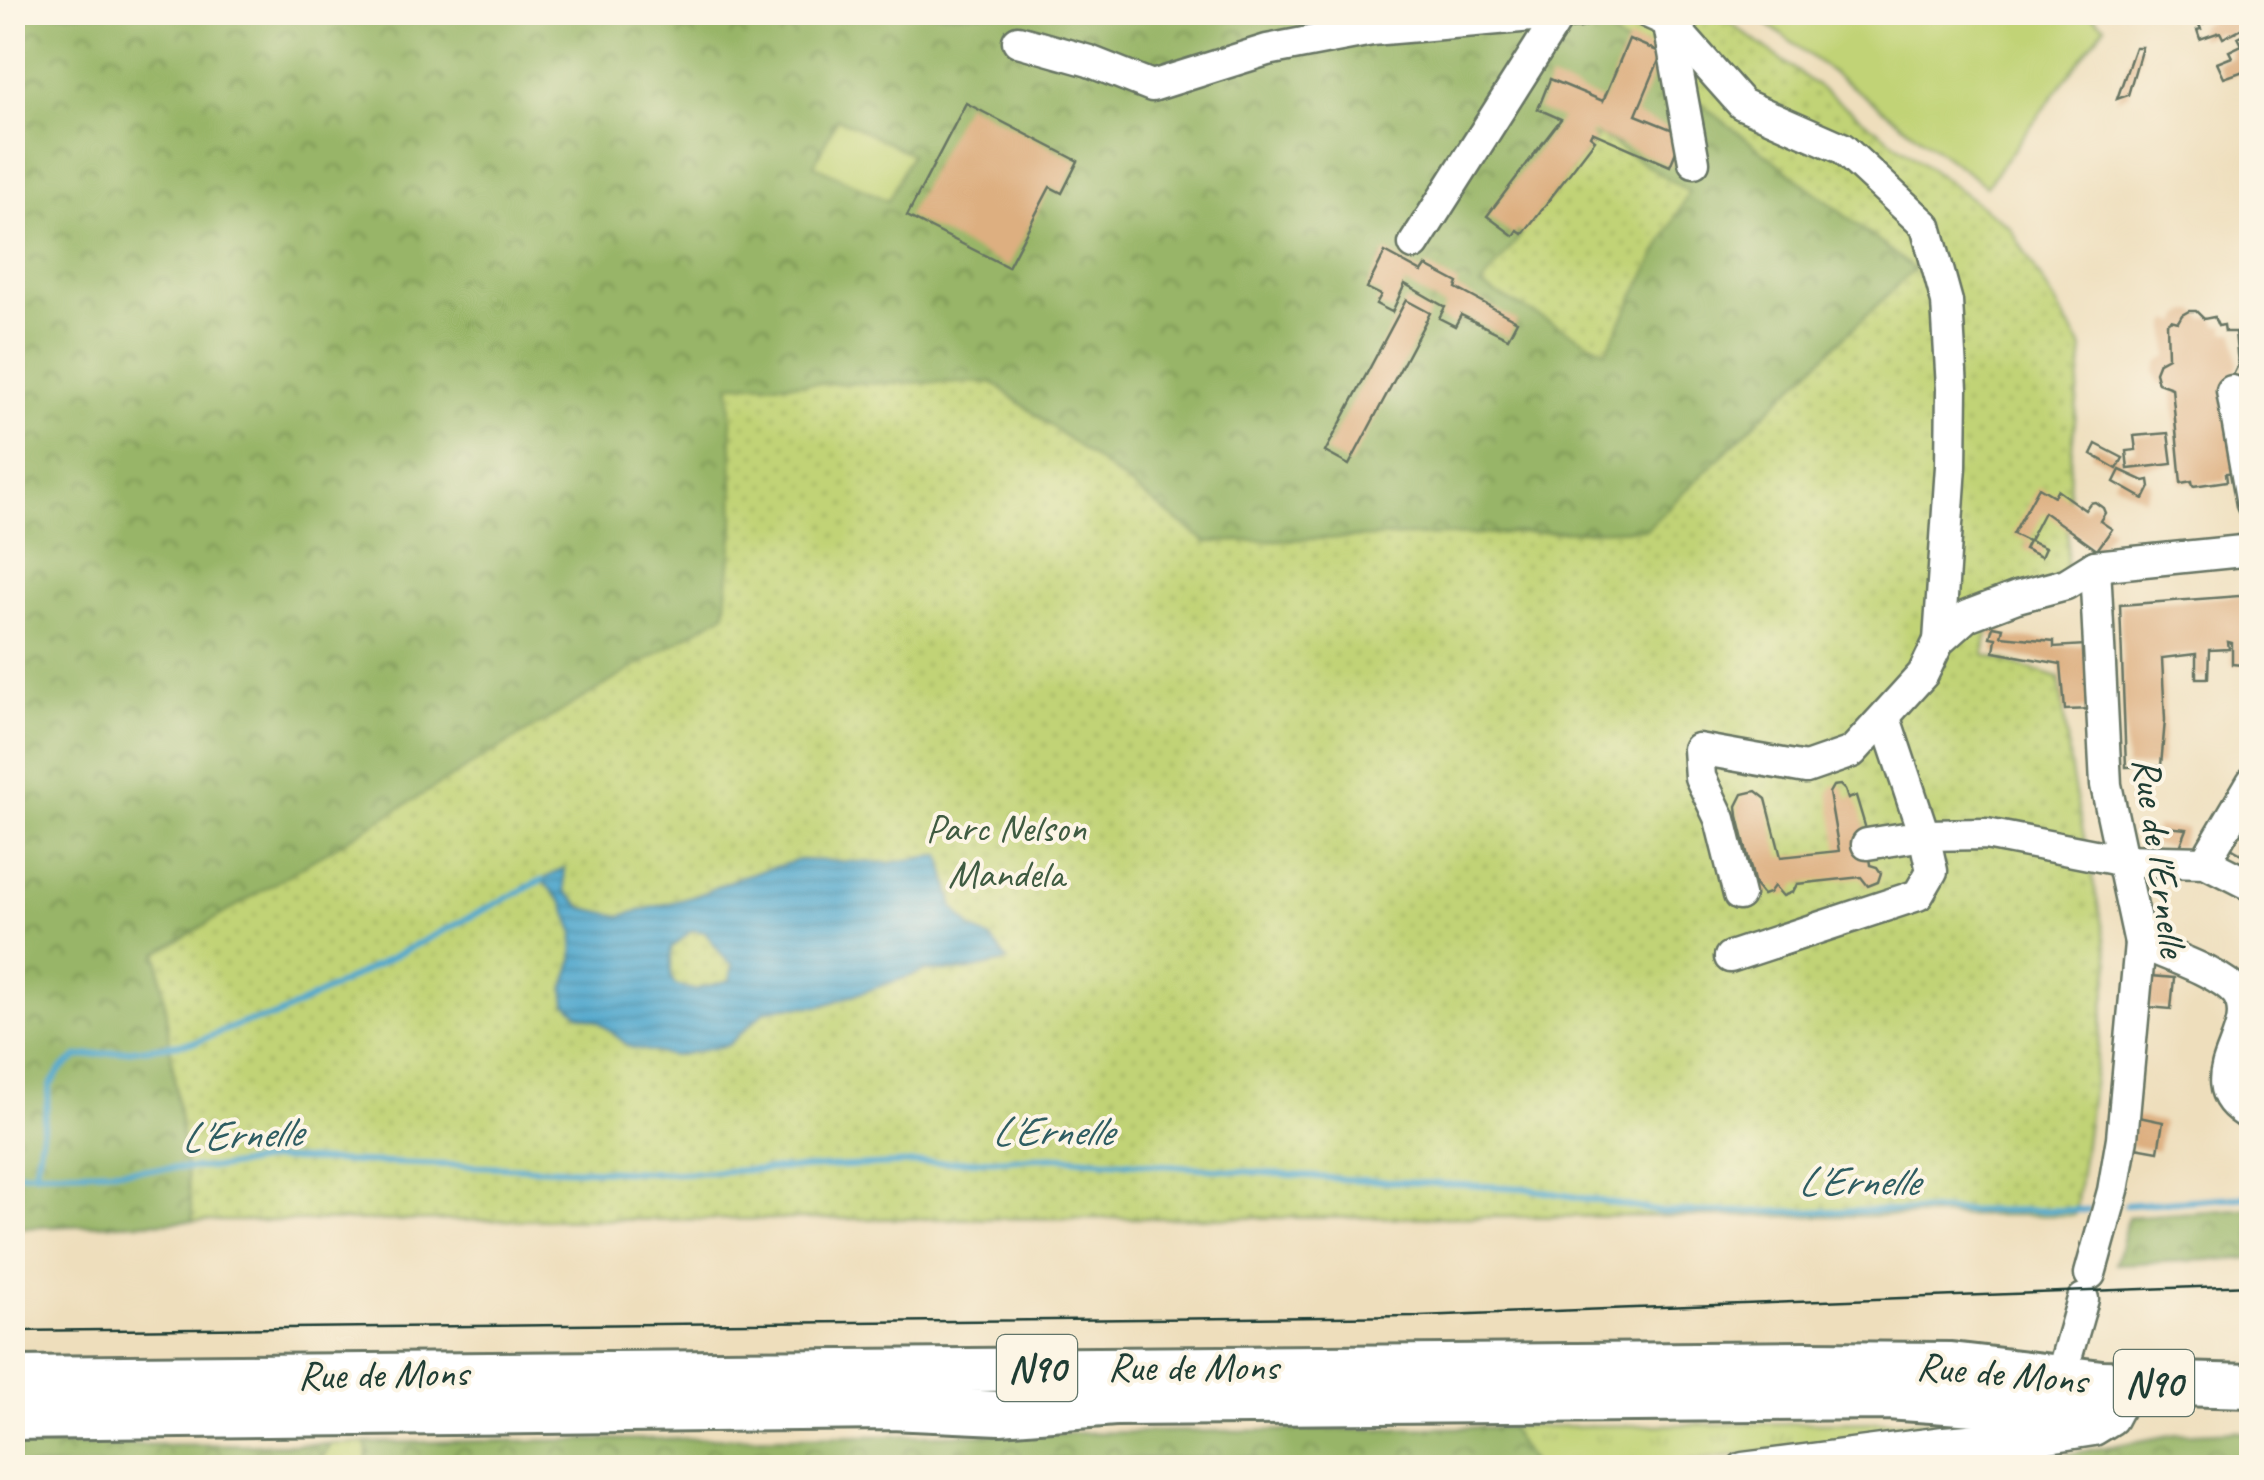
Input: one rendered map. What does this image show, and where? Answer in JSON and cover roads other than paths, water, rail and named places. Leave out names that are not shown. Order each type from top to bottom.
[{"type":"highway","name":"Rue de Mons","points":[[12,1378],[1951,1364],[2052,1391],[2120,1404],[2252,1411]]},
{"type":"highway","name":"Rue de Mons","points":[[12,1418],[891,1408],[1000,1413],[1115,1404],[1887,1398],[1983,1426],[2052,1391],[2102,1382],[2252,1386]]},
{"type":"street","points":[[1018,41],[1090,61],[1152,86],[1267,50],[1372,30],[1569,13]]},
{"type":"street","points":[[1414,244],[1569,13]]},
{"type":"street","points":[[1662,16],[1694,162]]},
{"type":"street","points":[[1662,16],[1742,104],[1842,148],[1926,226],[1947,302],[1952,389],[1939,641]]},
{"type":"street","points":[[2232,391],[2252,504]]},
{"type":"street","points":[[1739,895],[1720,819],[1700,778],[1698,749],[1806,768],[1852,752],[1922,674],[1939,641],[1967,616],[2066,584],[2096,566],[2252,550]]},
{"type":"street","name":"Rue de l'Ernelle","points":[[2052,1391],[2113,1191],[2122,1138],[2140,944],[2106,785],[2096,566]]},
{"type":"street","points":[[1730,957],[1918,895],[1932,870],[1885,718]]},
{"type":"street","points":[[2206,862],[2252,782]]},
{"type":"street","points":[[1868,844],[1924,835],[1986,834],[2120,860],[2206,862],[2252,886]]},
{"type":"street","points":[[2140,944],[2223,982],[2238,994],[2245,1009],[2245,1027],[2227,1074],[2227,1094],[2237,1108],[2252,1116]]},
{"type":"street","points":[[1743,1468],[1945,1455],[1983,1426],[2023,1441],[2094,1430],[2112,1419],[2120,1404]]},
{"type":"water","points":[[941,855],[954,908],[972,929],[991,939],[1008,961],[966,971],[925,971],[821,1006],[765,1011],[728,1045],[673,1056],[630,1047],[598,1021],[578,1014],[566,1003],[564,990],[573,961],[574,931],[563,903],[542,880],[564,868],[565,891],[583,908],[620,916],[696,896],[739,877],[800,860],[889,863]],"holes":[[[692,930],[705,932],[733,964],[730,980],[694,990],[675,985],[671,977],[671,948]]]},
{"type":"waterway","points":[[35,1173],[50,1086],[60,1070],[77,1057],[196,1042],[243,1023],[277,1016],[542,880]]},
{"type":"waterway","name":"L'Ernelle","points":[[12,1173],[223,1167],[273,1159],[679,1173],[1061,1157],[1343,1179],[1524,1188],[1662,1212],[2089,1210]]},
{"type":"waterway","name":"L'Ernelle","points":[[2126,1205],[2252,1196]]},
{"type":"tram line","points":[[12,1331],[1419,1316],[2252,1285]]},
{"type":"park label","name":"Parc Nelson Mandela","points":[[1006,851]]}]
